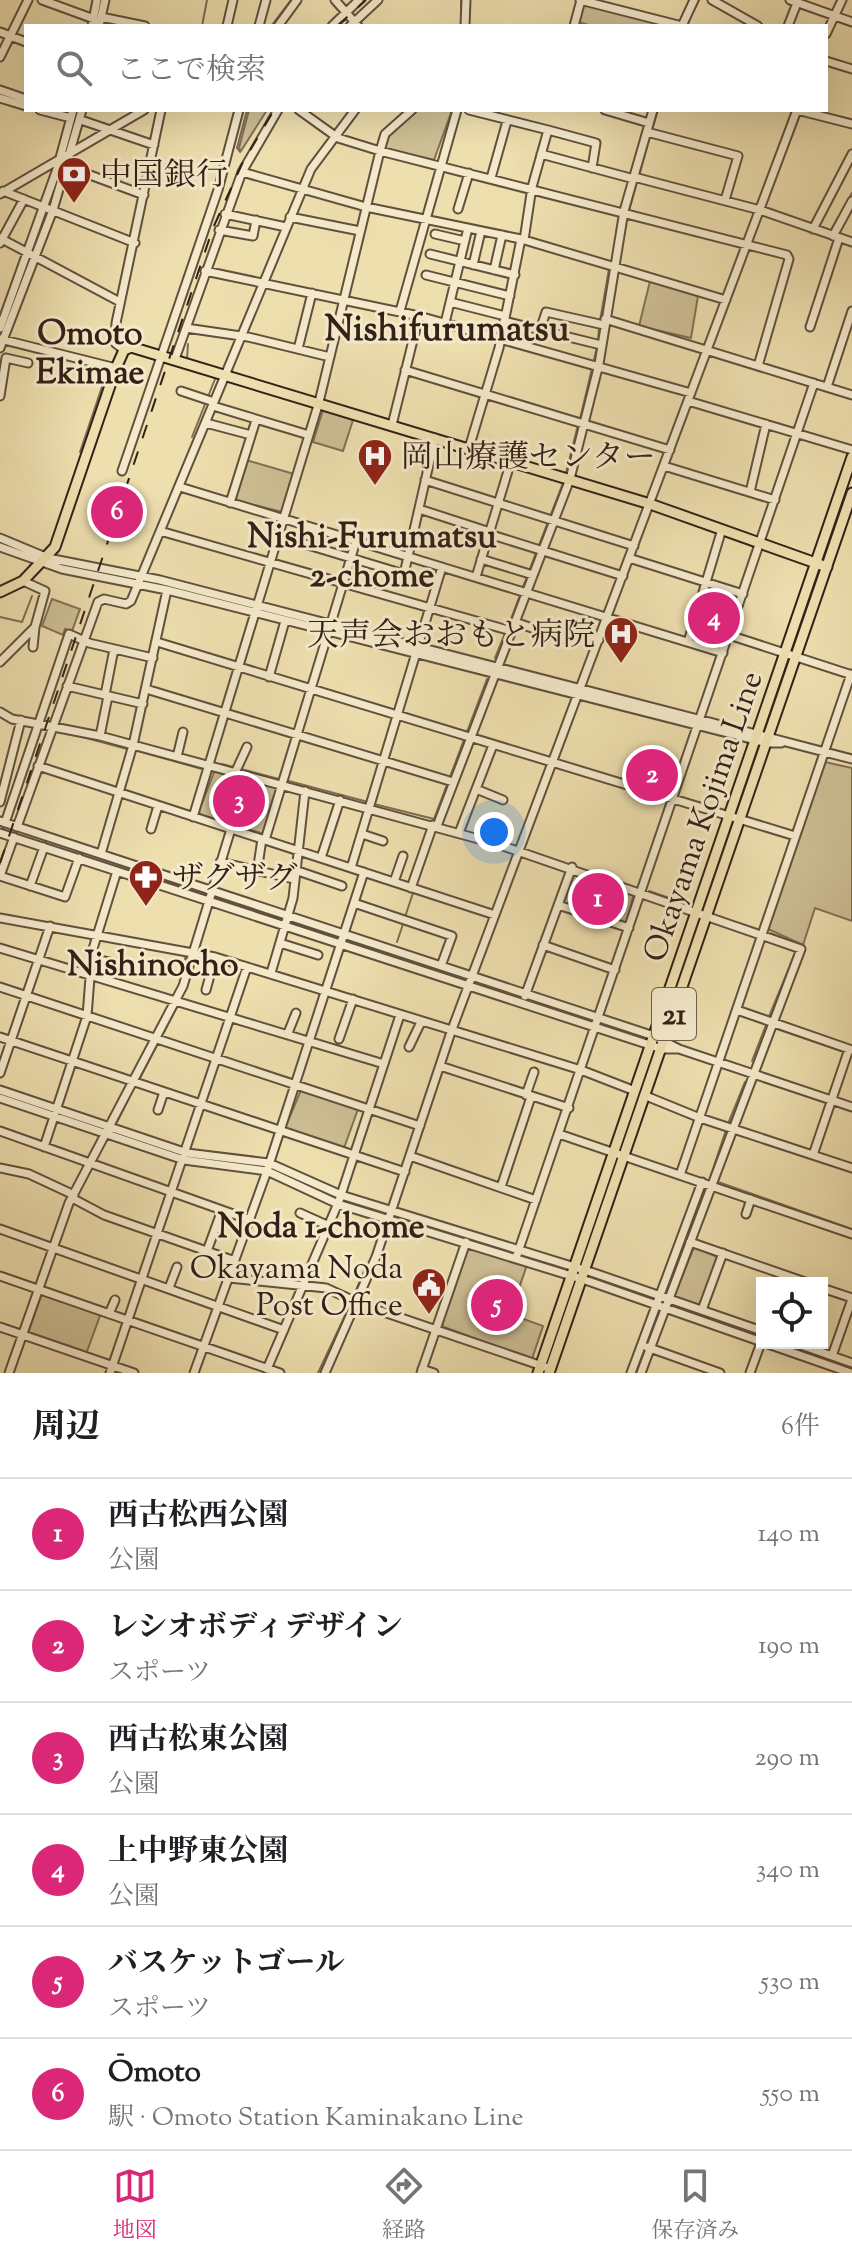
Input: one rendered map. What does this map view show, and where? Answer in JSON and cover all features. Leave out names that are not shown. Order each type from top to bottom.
[{"type":"main road","points":[[0,592],[23,581],[55,547],[111,366],[124,350],[135,347],[650,504],[827,567]]},
{"type":"main road","name":"Okayama Kojima Line","points":[[539,1369],[852,457]]},
{"type":"main road","name":"Okayama Kojima Line","points":[[550,1372],[852,493]]},
{"type":"street","points":[[0,57],[28,0]]},
{"type":"street","points":[[42,0],[96,22],[120,24]]},
{"type":"street","points":[[96,22],[97,0]]},
{"type":"street","points":[[96,22],[105,0]]},
{"type":"street","points":[[227,24],[233,0]]},
{"type":"street","points":[[260,24],[266,0]]},
{"type":"street","points":[[279,24],[297,0]]},
{"type":"street","points":[[335,0],[354,24],[378,0]]},
{"type":"street","points":[[334,24],[359,0]]},
{"type":"street","points":[[465,24],[466,0]]},
{"type":"street","points":[[575,24],[581,0],[674,24]]},
{"type":"street","points":[[712,0],[754,24]]},
{"type":"street","points":[[828,29],[842,0]]},
{"type":"street","points":[[683,24],[691,2]]},
{"type":"street","points":[[788,24],[794,2],[833,18],[852,22]]},
{"type":"street","points":[[0,32],[24,41]]},
{"type":"street","points":[[828,62],[852,69]]},
{"type":"street","points":[[0,90],[24,98]]},
{"type":"street","points":[[0,98],[24,105]]},
{"type":"street","points":[[72,112],[62,163],[1,342],[111,366]]},
{"type":"street","points":[[71,152],[82,112]]},
{"type":"street","points":[[1,192],[62,163],[71,152],[141,112]]},
{"type":"street","points":[[124,350],[115,343],[114,337],[161,112]]},
{"type":"street","points":[[122,471],[218,190],[238,112]]},
{"type":"street","points":[[175,359],[242,172],[277,112]]},
{"type":"street","points":[[302,112],[333,135],[380,151],[532,187],[787,255],[789,259],[758,366]]},
{"type":"street","points":[[17,827],[101,600],[129,603],[206,423],[210,402],[225,374],[302,190],[333,135],[353,112]]},
{"type":"street","points":[[193,817],[319,402],[385,134],[410,112]]},
{"type":"street","points":[[400,311],[424,217],[456,112]]},
{"type":"street","points":[[476,112],[596,143],[592,168]]},
{"type":"street","points":[[612,112],[649,123]]},
{"type":"street","points":[[411,888],[467,737],[496,671],[508,630],[515,622],[523,591],[570,479],[614,266],[650,133],[652,112]]},
{"type":"street","points":[[325,1373],[358,1302],[451,1032],[796,112]]},
{"type":"street","points":[[805,112],[852,124]]},
{"type":"street","points":[[81,120],[154,145]]},
{"type":"street","points":[[491,178],[507,121]]},
{"type":"street","points":[[469,448],[500,339],[532,187],[548,130]]},
{"type":"street","points":[[650,133],[738,156],[726,198]]},
{"type":"street","points":[[541,154],[726,198],[852,242]]},
{"type":"street","points":[[814,227],[852,154]]},
{"type":"street","points":[[62,163],[144,195]]},
{"type":"street","points":[[242,172],[366,207],[523,240],[726,300]]},
{"type":"street","points":[[458,209],[469,173]]},
{"type":"street","points":[[1,192],[135,243]]},
{"type":"street","points":[[24,199],[1,240],[120,302]]},
{"type":"street","points":[[810,327],[835,235],[852,201]]},
{"type":"street","points":[[225,214],[286,227]]},
{"type":"street","points":[[290,217],[360,231]]},
{"type":"street","points":[[219,230],[253,236],[256,220]]},
{"type":"street","points":[[445,323],[468,228]]},
{"type":"street","points":[[473,265],[481,231]]},
{"type":"street","points":[[435,234],[465,241]]},
{"type":"street","points":[[494,270],[502,235]]},
{"type":"street","points":[[0,328],[31,254]]},
{"type":"street","points":[[430,254],[515,275]]},
{"type":"street","points":[[205,271],[400,311],[596,363],[766,424],[852,450]]},
{"type":"street","points":[[426,275],[510,296]]},
{"type":"street","points":[[298,349],[312,293]]},
{"type":"street","points":[[450,302],[540,330],[599,344]]},
{"type":"street","points":[[827,387],[852,311]]},
{"type":"street","points":[[540,330],[546,312],[602,323],[707,350],[852,395]]},
{"type":"street","points":[[392,425],[419,316]]},
{"type":"street","points":[[186,328],[241,336],[330,357]]},
{"type":"street","points":[[0,396],[6,358],[28,363]]},
{"type":"street","points":[[405,370],[670,450]]},
{"type":"street","points":[[518,1254],[814,383]]},
{"type":"street","points":[[181,391],[256,420],[309,435]]},
{"type":"street","points":[[230,503],[256,420]]},
{"type":"street","points":[[206,423],[251,435]]},
{"type":"street","points":[[750,492],[766,424]]},
{"type":"street","points":[[278,536],[404,574],[435,438]]},
{"type":"street","points":[[476,577],[511,461]]},
{"type":"street","points":[[664,466],[775,500]]},
{"type":"street","points":[[425,480],[634,546]]},
{"type":"street","points":[[180,487],[723,653]]},
{"type":"street","points":[[419,509],[623,576]]},
{"type":"street","points":[[688,642],[722,529]]},
{"type":"street","points":[[160,531],[508,630]]},
{"type":"street","points":[[0,538],[45,561]]},
{"type":"street","points":[[257,872],[264,840],[356,541]]},
{"type":"street","points":[[0,547],[45,561],[140,580],[331,628],[419,646],[496,671]]},
{"type":"street","points":[[629,558],[743,594]]},
{"type":"street","points":[[481,559],[530,574]]},
{"type":"street","points":[[351,868],[442,567]]},
{"type":"street","points":[[140,580],[167,590],[256,609],[285,621],[331,628],[417,655],[496,671],[852,759]]},
{"type":"street","points":[[23,581],[45,591],[33,647]]},
{"type":"street","points":[[101,854],[146,689],[150,658],[157,642],[167,590]]},
{"type":"street","points":[[269,677],[285,621]]},
{"type":"street","points":[[515,622],[563,639],[567,629],[599,640]]},
{"type":"street","points":[[0,662],[35,627]]},
{"type":"street","points":[[150,658],[69,634],[3,822],[441,966],[522,1003],[597,1023],[852,1107]]},
{"type":"street","points":[[680,1175],[851,675],[729,635]]},
{"type":"street","points":[[157,642],[795,836]]},
{"type":"street","points":[[100,736],[114,649]]},
{"type":"street","points":[[67,686],[140,704]]},
{"type":"street","points":[[146,689],[450,781]]},
{"type":"street","points":[[0,712],[21,722],[53,724],[131,747],[209,766],[236,769],[305,791],[370,805],[572,867],[797,948],[664,1301],[646,1347],[631,1373]]},
{"type":"street","points":[[0,802],[21,722]]},
{"type":"street","points":[[177,757],[183,732]]},
{"type":"street","points":[[459,833],[493,745]]},
{"type":"street","points":[[236,769],[247,747]]},
{"type":"street","points":[[38,766],[495,915]]},
{"type":"street","points":[[476,789],[503,800]]},
{"type":"street","points":[[271,973],[295,874],[305,791]]},
{"type":"street","points":[[321,858],[340,800]]},
{"type":"street","points":[[151,829],[158,806]]},
{"type":"street","points":[[9,1373],[73,1196],[175,1001],[231,829]]},
{"type":"street","points":[[0,834],[341,944],[526,994],[597,1023]]},
{"type":"street","points":[[362,834],[383,841]]},
{"type":"street","points":[[14,837],[0,876],[30,886],[65,897],[79,858]]},
{"type":"street","points":[[30,886],[44,847]]},
{"type":"street","points":[[394,882],[403,856]]},
{"type":"street","points":[[220,862],[257,872],[295,874],[342,886]]},
{"type":"street","points":[[522,1003],[572,867]]},
{"type":"street","points":[[44,1147],[87,1016],[92,959],[117,871]]},
{"type":"street","points":[[194,1373],[268,1168],[364,872]]},
{"type":"street","points":[[354,903],[452,936],[441,966]]},
{"type":"street","points":[[558,905],[629,928]]},
{"type":"street","points":[[0,918],[215,957],[581,1070],[635,1091]]},
{"type":"street","points":[[0,1073],[50,926]]},
{"type":"street","points":[[280,943],[318,955]]},
{"type":"street","points":[[543,945],[615,970]]},
{"type":"street","points":[[0,948],[91,978],[310,1039],[384,1064]]},
{"type":"street","points":[[206,990],[215,957]]},
{"type":"street","points":[[92,959],[121,964]]},
{"type":"street","points":[[112,1369],[247,967]]},
{"type":"street","points":[[0,987],[420,1126]]},
{"type":"street","points":[[339,1039],[353,999]]},
{"type":"street","points":[[737,1010],[849,1052],[813,1155]]},
{"type":"street","points":[[288,1033],[296,1013]]},
{"type":"street","points":[[267,1369],[340,1199],[400,1015]]},
{"type":"street","points":[[409,1047],[421,1022]]},
{"type":"street","points":[[0,1037],[405,1172]]},
{"type":"street","points":[[440,1066],[569,1108]]},
{"type":"street","points":[[501,1187],[534,1072]]},
{"type":"street","points":[[0,1090],[55,1113]]},
{"type":"street","points":[[158,1110],[164,1092]]},
{"type":"street","points":[[646,1096],[700,1118],[852,1168]]},
{"type":"street","points":[[0,1098],[185,1156],[268,1168],[340,1199],[664,1301],[756,1339]]},
{"type":"street","points":[[0,1131],[250,1220]]},
{"type":"street","points":[[559,1134],[852,1234]]},
{"type":"street","points":[[410,1156],[536,1200]]},
{"type":"street","points":[[0,1168],[29,1174],[104,1215],[235,1261]]},
{"type":"street","points":[[746,1214],[751,1199]]},
{"type":"street","points":[[207,1251],[222,1210]]},
{"type":"street","points":[[300,1213],[329,1226]]},
{"type":"street","points":[[391,1213],[466,1242],[518,1254]]},
{"type":"street","points":[[0,1229],[284,1330]]},
{"type":"street","points":[[687,1241],[791,1277]]},
{"type":"street","points":[[434,1373],[422,1371],[466,1242]]},
{"type":"street","points":[[702,1310],[723,1253]]},
{"type":"street","points":[[169,1288],[177,1267]]},
{"type":"street","points":[[0,1276],[280,1373]]},
{"type":"street","points":[[229,1278],[326,1288],[550,1372]]},
{"type":"street","points":[[828,1290],[852,1299],[832,1356]]},
{"type":"street","points":[[110,1313],[115,1300]]},
{"type":"street","points":[[664,1301],[702,1310],[756,1329]]},
{"type":"street","points":[[0,1327],[112,1369],[134,1373]]},
{"type":"street","points":[[641,1373],[646,1347]]},
{"type":"street","points":[[646,1347],[720,1373]]},
{"type":"street","points":[[750,1373],[760,1349]]},
{"type":"street","points":[[783,1349],[851,1373]]},
{"type":"street","points":[[812,1349],[852,1363]]},
{"type":"shaded area","points":[[582,3],[668,24],[585,24],[575,21]]},
{"type":"shaded area","points":[[248,112],[266,112],[241,151],[239,148]]},
{"type":"shaded area","points":[[416,112],[451,112],[434,160],[385,148],[389,135]]},
{"type":"shaded area","points":[[650,281],[698,296],[691,338],[639,326]]},
{"type":"shaded area","points":[[323,410],[353,420],[343,451],[313,442]]},
{"type":"shaded area","points":[[246,460],[294,474],[283,512],[233,500]]},
{"type":"shaded area","points":[[709,586],[739,598],[722,644],[718,647],[692,639]]},
{"type":"shaded area","points":[[52,599],[80,609],[72,631],[65,629],[63,635],[42,626]]},
{"type":"shaded area","points":[[825,762],[852,768],[852,921],[815,908],[803,945],[768,929]]},
{"type":"shaded area","points":[[215,770],[277,786],[279,790],[265,834],[200,816],[199,811]]},
{"type":"shaded area","points":[[572,874],[634,893],[626,924],[563,905]]},
{"type":"shaded area","points":[[301,1090],[358,1109],[344,1148],[285,1128]]},
{"type":"shaded area","points":[[469,1246],[527,1265],[510,1314],[543,1326],[532,1359],[442,1324]]},
{"type":"shaded area","points":[[694,1247],[720,1258],[699,1306],[674,1296]]},
{"type":"shaded area","points":[[42,1293],[101,1313],[86,1354],[28,1333]]},
{"type":"waterway","points":[[202,24],[207,0]]},
{"type":"waterway","points":[[273,24],[291,0]]},
{"type":"waterway","points":[[461,0],[461,24]]},
{"type":"waterway","points":[[687,24],[699,0]]},
{"type":"waterway","points":[[240,152],[237,148],[246,112]]},
{"type":"waterway","points":[[296,112],[325,134]]},
{"type":"waterway","points":[[652,130],[657,112]]},
{"type":"waterway","points":[[639,176],[650,136]]},
{"type":"waterway","points":[[629,211],[637,182]]},
{"type":"waterway","points":[[671,183],[723,197]]},
{"type":"waterway","points":[[831,230],[852,193]]},
{"type":"waterway","points":[[729,198],[755,205]]},
{"type":"waterway","points":[[619,263],[627,217]]},
{"type":"waterway","points":[[600,321],[609,269]]},
{"type":"waterway","points":[[598,341],[599,328]]},
{"type":"waterway","points":[[188,344],[187,359],[219,369]]},
{"type":"waterway","points":[[580,419],[597,347]]},
{"type":"waterway","points":[[80,452],[108,369]]},
{"type":"waterway","points":[[192,437],[215,379]]},
{"type":"waterway","points":[[566,473],[578,425]]},
{"type":"waterway","points":[[529,571],[563,483]]},
{"type":"waterway","points":[[522,589],[527,577]]},
{"type":"waterway","points":[[508,627],[520,595]]},
{"type":"waterway","points":[[0,617],[22,622],[32,596]]},
{"type":"waterway","points":[[149,654],[162,597]]},
{"type":"waterway","points":[[495,658],[505,633]]},
{"type":"waterway","points":[[195,657],[232,669]]},
{"type":"waterway","points":[[139,701],[148,660]]},
{"type":"waterway","points":[[244,672],[281,683]]},
{"type":"waterway","points":[[374,804],[434,819],[487,679]]},
{"type":"waterway","points":[[130,740],[137,707]]},
{"type":"waterway","points":[[68,733],[127,749]]},
{"type":"waterway","points":[[134,750],[202,769]]},
{"type":"waterway","points":[[222,764],[279,779]]},
{"type":"waterway","points":[[285,780],[368,802]]},
{"type":"waterway","points":[[649,891],[687,904]]},
{"type":"waterway","points":[[405,917],[413,893]]},
{"type":"waterway","points":[[739,923],[757,929]]},
{"type":"waterway","points":[[397,942],[403,924]]},
{"type":"waterway","points":[[770,933],[799,944]]},
{"type":"waterway","points":[[768,1019],[796,951]]},
{"type":"waterway","points":[[181,976],[186,954]]},
{"type":"waterway","points":[[33,1002],[83,1019]]},
{"type":"waterway","points":[[163,1034],[178,1005]]},
{"type":"waterway","points":[[752,1061],[766,1025]]},
{"type":"waterway","points":[[774,1028],[844,1052]]},
{"type":"waterway","points":[[139,1080],[157,1045]]},
{"type":"waterway","points":[[728,1124],[745,1082]]},
{"type":"waterway","points":[[116,1124],[129,1098]]},
{"type":"waterway","points":[[709,1181],[726,1130]]},
{"type":"waterway","points":[[111,1132],[181,1155]]},
{"type":"waterway","points":[[187,1157],[264,1166]]},
{"type":"waterway","points":[[270,1168],[287,1175]]},
{"type":"waterway","points":[[304,1182],[338,1198]]},
{"type":"waterway","points":[[718,1182],[852,1229]]},
{"type":"waterway","points":[[667,1294],[707,1187]]},
{"type":"waterway","points":[[520,1254],[564,1268]]},
{"type":"waterway","points":[[354,1295],[367,1264]]},
{"type":"waterway","points":[[234,1275],[295,1280]]},
{"type":"waterway","points":[[596,1278],[644,1294]]},
{"type":"waterway","points":[[661,1300],[756,1334]]},
{"type":"waterway","points":[[318,1373],[350,1305]]},
{"type":"waterway","points":[[636,1373],[661,1311]]},
{"type":"waterway","points":[[798,1349],[852,1368]]},
{"type":"railway","points":[[339,24],[366,0]]},
{"type":"railway","points":[[0,863],[213,228],[242,164],[273,112]]},
{"type":"place","name":"中国銀行","points":[[74,205]]},
{"type":"place","name":"岡山療護センター","points":[[375,487]]},
{"type":"place","name":"Ōmoto","points":[[117,512]]},
{"type":"place","name":"上中野東公園","points":[[714,618]]},
{"type":"place","name":"天声会おおもと病院","points":[[621,665]]},
{"type":"place","name":"レシオボディデザイン","points":[[652,775]]},
{"type":"place","name":"西古松東公園","points":[[239,801]]},
{"type":"place","name":"西古松西公園","points":[[598,899]]},
{"type":"place","name":"ザグザグ","points":[[146,908]]},
{"type":"place","name":"バスケットゴール","points":[[497,1305]]},
{"type":"place","name":"Okayama Noda Post Office","points":[[429,1316]]},
{"type":"district","name":"Nishifurumatsu","points":[[447,327]]},
{"type":"district","name":"Omoto Ekimae","points":[[90,352]]},
{"type":"district","name":"Nishi-Furumatsu 2-chome","points":[[372,554]]},
{"type":"district","name":"Nishinocho","points":[[153,963]]},
{"type":"district","name":"Noda 1-chome","points":[[321,1225]]}]
